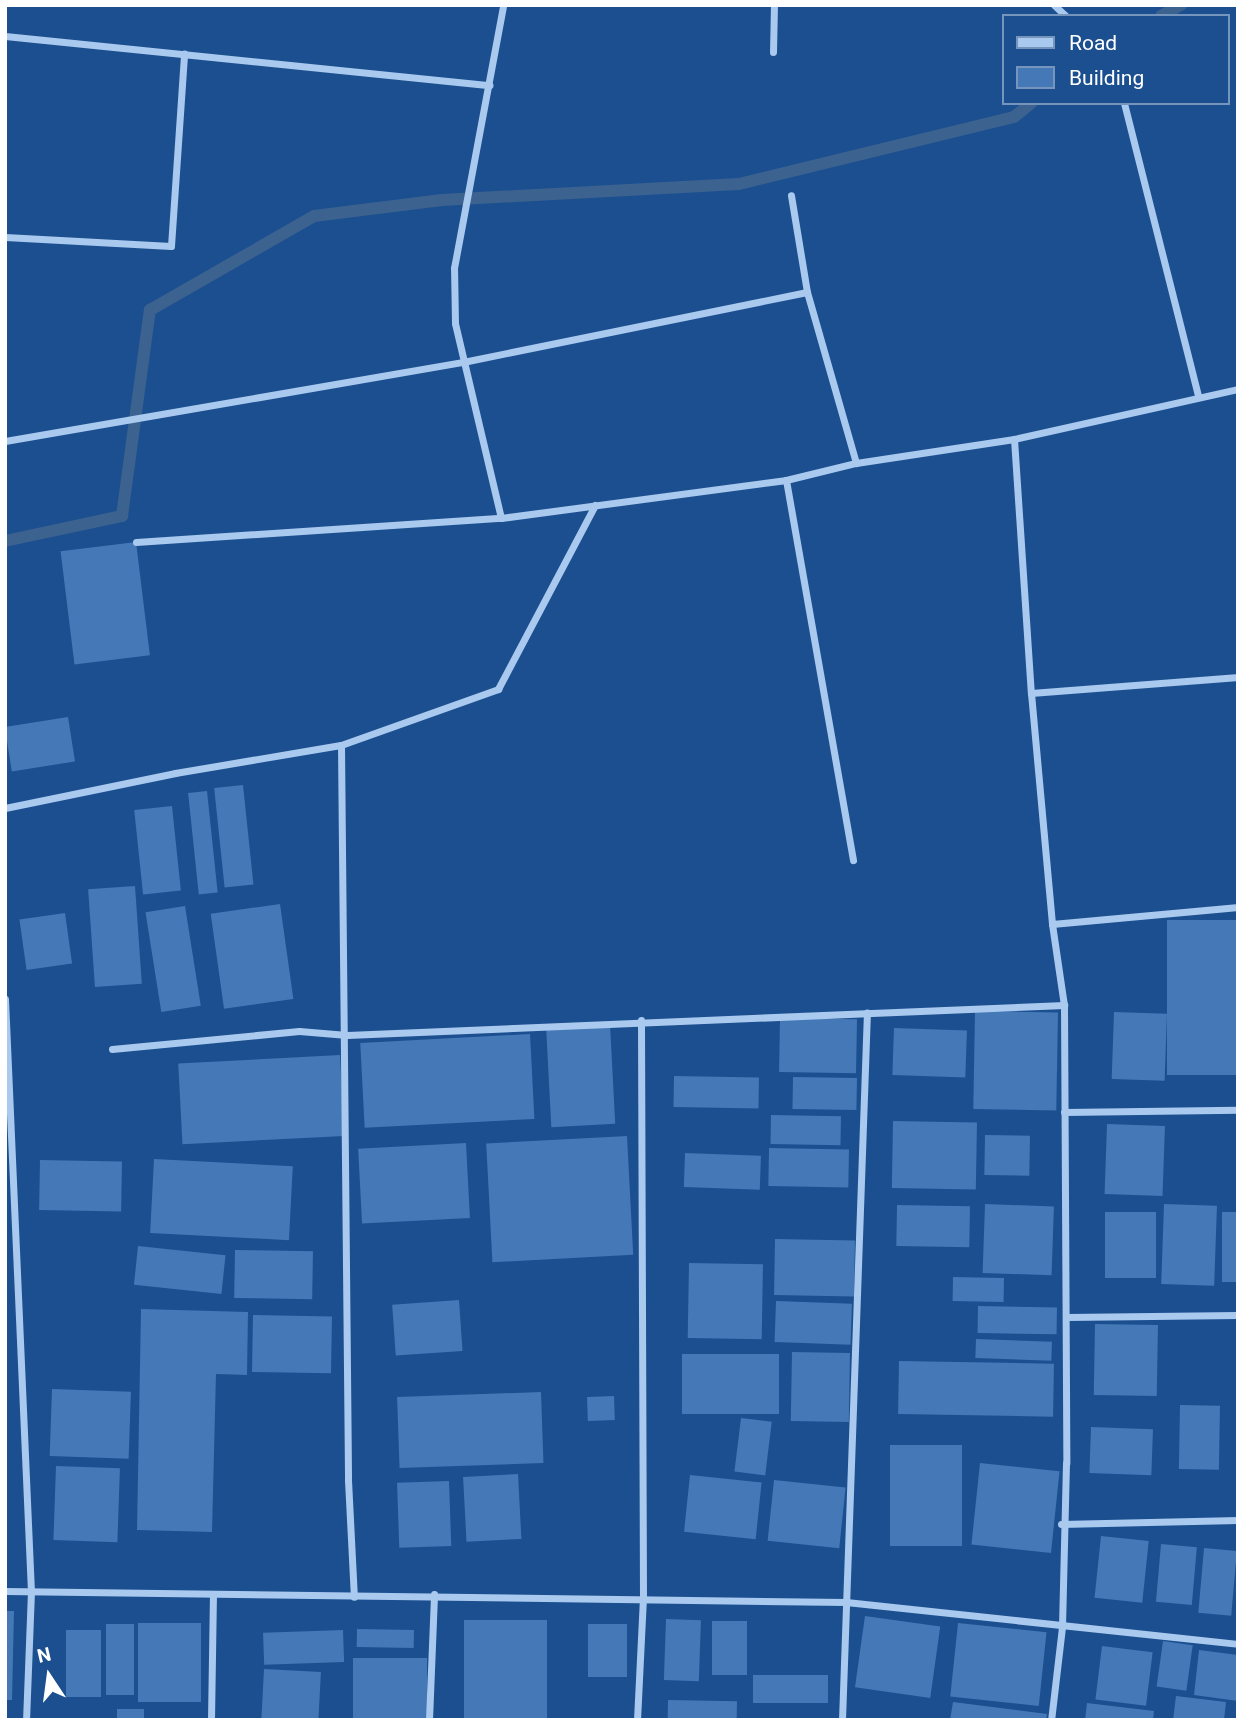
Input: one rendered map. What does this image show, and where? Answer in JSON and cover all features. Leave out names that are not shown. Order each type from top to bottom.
[{"type":"street","points":[[501,518],[463,362],[456,323],[454,268],[459,226],[490,85],[503,5]]},
{"type":"street","points":[[773,52],[774,5]]},
{"type":"street","points":[[5,36],[490,85]]},
{"type":"street","points":[[5,237],[171,246],[184,53]]},
{"type":"street","points":[[1125,105],[1198,395]]},
{"type":"street","points":[[791,195],[807,292],[856,463]]},
{"type":"street","points":[[5,441],[157,417],[463,362],[807,292]]},
{"type":"street","points":[[136,542],[501,518],[786,480],[856,463],[1014,439],[1238,388]]},
{"type":"street","points":[[1014,439],[1031,693],[1052,924],[1064,1004],[1066,1463],[1061,1524],[1062,1627],[1051,1720]]},
{"type":"street","points":[[786,480],[853,860]]},
{"type":"street","points":[[5,808],[175,773],[341,746],[498,689],[595,505]]},
{"type":"street","points":[[1031,693],[1238,677]]},
{"type":"street","points":[[341,746],[347,1035],[348,1480],[354,1597]]},
{"type":"street","points":[[1052,924],[1238,907]]},
{"type":"street","points":[[5,999],[31,1591],[26,1720]]},
{"type":"street","points":[[112,1049],[299,1031],[347,1035],[641,1020],[1064,1004]]},
{"type":"street","points":[[842,1720],[867,1012]]},
{"type":"street","points":[[637,1720],[643,1597],[641,1020]]},
{"type":"street","points":[[1064,1112],[1238,1110]]},
{"type":"street","points":[[1066,1317],[1238,1315]]},
{"type":"street","points":[[1061,1524],[1238,1520]]},
{"type":"street","points":[[5,1591],[354,1597],[434,1594],[846,1602],[1238,1644]]},
{"type":"street","points":[[429,1720],[434,1594]]},
{"type":"street","points":[[211,1720],[213,1596]]},
{"type":"building","points":[[136,542],[150,655],[74,664],[61,551]]},
{"type":"building","points":[[68,717],[75,761],[12,771],[5,727]]},
{"type":"building","points":[[243,785],[253,884],[225,887],[214,788]]},
{"type":"building","points":[[207,791],[218,892],[199,894],[188,793]]},
{"type":"building","points":[[172,806],[181,891],[143,895],[134,810]]},
{"type":"building","points":[[135,886],[142,984],[95,987],[88,889]]},
{"type":"building","points":[[280,904],[293,999],[224,1009],[211,914]]},
{"type":"building","points":[[185,906],[201,1006],[161,1012],[145,912]]},
{"type":"building","points":[[65,913],[72,964],[27,970],[19,919]]},
{"type":"building","points":[[1167,920],[1238,920],[1238,1075],[1167,1075]]},
{"type":"building","points":[[975,1011],[1058,1012],[1056,1110],[973,1109]]},
{"type":"building","points":[[1114,1012],[1167,1014],[1165,1081],[1112,1079]]},
{"type":"building","points":[[780,1018],[857,1019],[856,1073],[779,1072]]},
{"type":"building","points":[[610,1024],[615,1124],[551,1127],[546,1027]]},
{"type":"building","points":[[894,1028],[967,1031],[965,1078],[892,1075]]},
{"type":"building","points":[[530,1034],[534,1119],[365,1128],[360,1043]]},
{"type":"building","points":[[340,1055],[344,1136],[182,1144],[178,1063]]},
{"type":"building","points":[[674,1076],[759,1077],[758,1108],[673,1107]]},
{"type":"building","points":[[793,1077],[857,1078],[856,1110],[792,1109]]},
{"type":"building","points":[[771,1115],[841,1116],[840,1145],[770,1144]]},
{"type":"building","points":[[893,1121],[977,1122],[976,1189],[892,1188]]},
{"type":"building","points":[[1107,1124],[1165,1126],[1163,1196],[1105,1194]]},
{"type":"building","points":[[985,1135],[1030,1136],[1029,1176],[984,1175]]},
{"type":"building","points":[[627,1136],[633,1255],[492,1262],[486,1143]]},
{"type":"building","points":[[466,1143],[470,1218],[362,1224],[358,1149]]},
{"type":"building","points":[[769,1148],[849,1149],[848,1187],[768,1186]]},
{"type":"building","points":[[685,1153],[761,1156],[760,1190],[684,1187]]},
{"type":"building","points":[[154,1159],[293,1166],[289,1240],[150,1233]]},
{"type":"building","points":[[40,1160],[122,1161],[121,1211],[39,1210]]},
{"type":"building","points":[[985,1204],[1054,1206],[1052,1275],[983,1273]]},
{"type":"building","points":[[1164,1204],[1217,1206],[1214,1286],[1161,1284]]},
{"type":"building","points":[[897,1205],[970,1206],[969,1247],[896,1246]]},
{"type":"building","points":[[1105,1212],[1156,1212],[1156,1278],[1105,1278]]},
{"type":"building","points":[[1222,1212],[1238,1212],[1238,1282],[1222,1282]]},
{"type":"building","points":[[775,1239],[855,1240],[854,1296],[774,1295]]},
{"type":"building","points":[[138,1246],[226,1255],[221,1294],[134,1285]]},
{"type":"building","points":[[235,1250],[313,1251],[312,1299],[234,1298]]},
{"type":"building","points":[[689,1263],[763,1264],[762,1339],[688,1338]]},
{"type":"building","points":[[953,1277],[1004,1278],[1004,1302],[953,1301]]},
{"type":"building","points":[[459,1300],[463,1351],[396,1356],[392,1305]]},
{"type":"building","points":[[776,1301],[852,1304],[851,1345],[775,1342]]},
{"type":"building","points":[[978,1306],[1057,1307],[1057,1334],[978,1333]]},
{"type":"building","points":[[141,1309],[248,1312],[247,1375],[216,1374],[212,1532],[137,1530]]},
{"type":"building","points":[[253,1315],[332,1316],[331,1373],[252,1372]]},
{"type":"building","points":[[1095,1324],[1158,1325],[1157,1396],[1094,1395]]},
{"type":"building","points":[[976,1339],[1052,1342],[1051,1361],[975,1358]]},
{"type":"building","points":[[792,1352],[850,1353],[849,1422],[791,1421]]},
{"type":"building","points":[[682,1354],[779,1354],[779,1414],[682,1414]]},
{"type":"building","points":[[899,1361],[1054,1364],[1053,1417],[898,1414]]},
{"type":"building","points":[[52,1389],[131,1392],[129,1459],[50,1456]]},
{"type":"building","points":[[541,1392],[543,1463],[400,1468],[397,1397]]},
{"type":"building","points":[[614,1396],[615,1420],[588,1421],[587,1397]]},
{"type":"building","points":[[1180,1405],[1220,1406],[1219,1470],[1179,1469]]},
{"type":"building","points":[[741,1418],[772,1422],[765,1475],[734,1472]]},
{"type":"building","points":[[1091,1427],[1153,1429],[1151,1475],[1089,1473]]},
{"type":"building","points":[[890,1445],[962,1445],[962,1546],[890,1546]]},
{"type":"building","points":[[980,1463],[1060,1471],[1051,1553],[971,1545]]},
{"type":"building","points":[[56,1466],[120,1468],[117,1542],[53,1540]]},
{"type":"building","points":[[518,1474],[521,1539],[466,1542],[463,1477]]},
{"type":"building","points":[[690,1475],[762,1483],[756,1539],[684,1532]]},
{"type":"building","points":[[774,1480],[846,1488],[839,1548],[768,1541]]},
{"type":"building","points":[[449,1481],[451,1546],[399,1548],[397,1483]]},
{"type":"building","points":[[1101,1536],[1149,1541],[1142,1603],[1095,1598]]},
{"type":"building","points":[[1161,1544],[1197,1547],[1192,1605],[1156,1602]]},
{"type":"building","points":[[1204,1548],[1237,1551],[1231,1616],[1198,1613]]},
{"type":"building","points":[[5,1611],[14,1611],[12,1700],[5,1700]]},
{"type":"building","points":[[865,1616],[940,1627],[930,1698],[855,1687]]},
{"type":"building","points":[[666,1619],[701,1620],[699,1681],[664,1680]]},
{"type":"building","points":[[464,1620],[547,1620],[547,1720],[464,1720]]},
{"type":"building","points":[[712,1621],[747,1621],[747,1675],[712,1675]]},
{"type":"building","points":[[138,1623],[201,1623],[201,1702],[138,1702]]},
{"type":"building","points":[[958,1623],[1047,1632],[1039,1706],[950,1697]]},
{"type":"building","points":[[106,1624],[134,1624],[134,1695],[106,1695]]},
{"type":"building","points":[[588,1624],[627,1624],[627,1677],[588,1677]]},
{"type":"building","points":[[357,1629],[414,1630],[414,1648],[357,1647]]},
{"type":"building","points":[[66,1630],[101,1630],[101,1697],[66,1697]]},
{"type":"building","points":[[343,1630],[344,1662],[264,1665],[263,1633]]},
{"type":"building","points":[[1163,1641],[1193,1645],[1186,1691],[1157,1687]]},
{"type":"building","points":[[1102,1646],[1153,1652],[1146,1706],[1095,1700]]},
{"type":"building","points":[[1199,1650],[1238,1655],[1238,1701],[1194,1695]]},
{"type":"building","points":[[353,1658],[427,1658],[427,1720],[353,1720]]},
{"type":"building","points":[[264,1669],[321,1672],[318,1720],[261,1720]]},
{"type":"building","points":[[753,1675],[828,1675],[828,1703],[753,1703]]},
{"type":"building","points":[[1176,1696],[1226,1702],[1224,1720],[1173,1720]]},
{"type":"building","points":[[668,1700],[737,1701],[737,1720],[668,1720]]},
{"type":"building","points":[[953,1702],[1047,1714],[1046,1720],[950,1720]]},
{"type":"building","points":[[1087,1703],[1154,1711],[1153,1720],[1085,1720]]},
{"type":"building","points":[[117,1709],[144,1709],[144,1720],[117,1720]]},
{"type":"waterway","points":[[1165,14],[1181,5]]},
{"type":"waterway","points":[[5,541],[122,516],[150,310],[314,216],[442,200],[739,184],[1014,117],[1029,105]]}]
